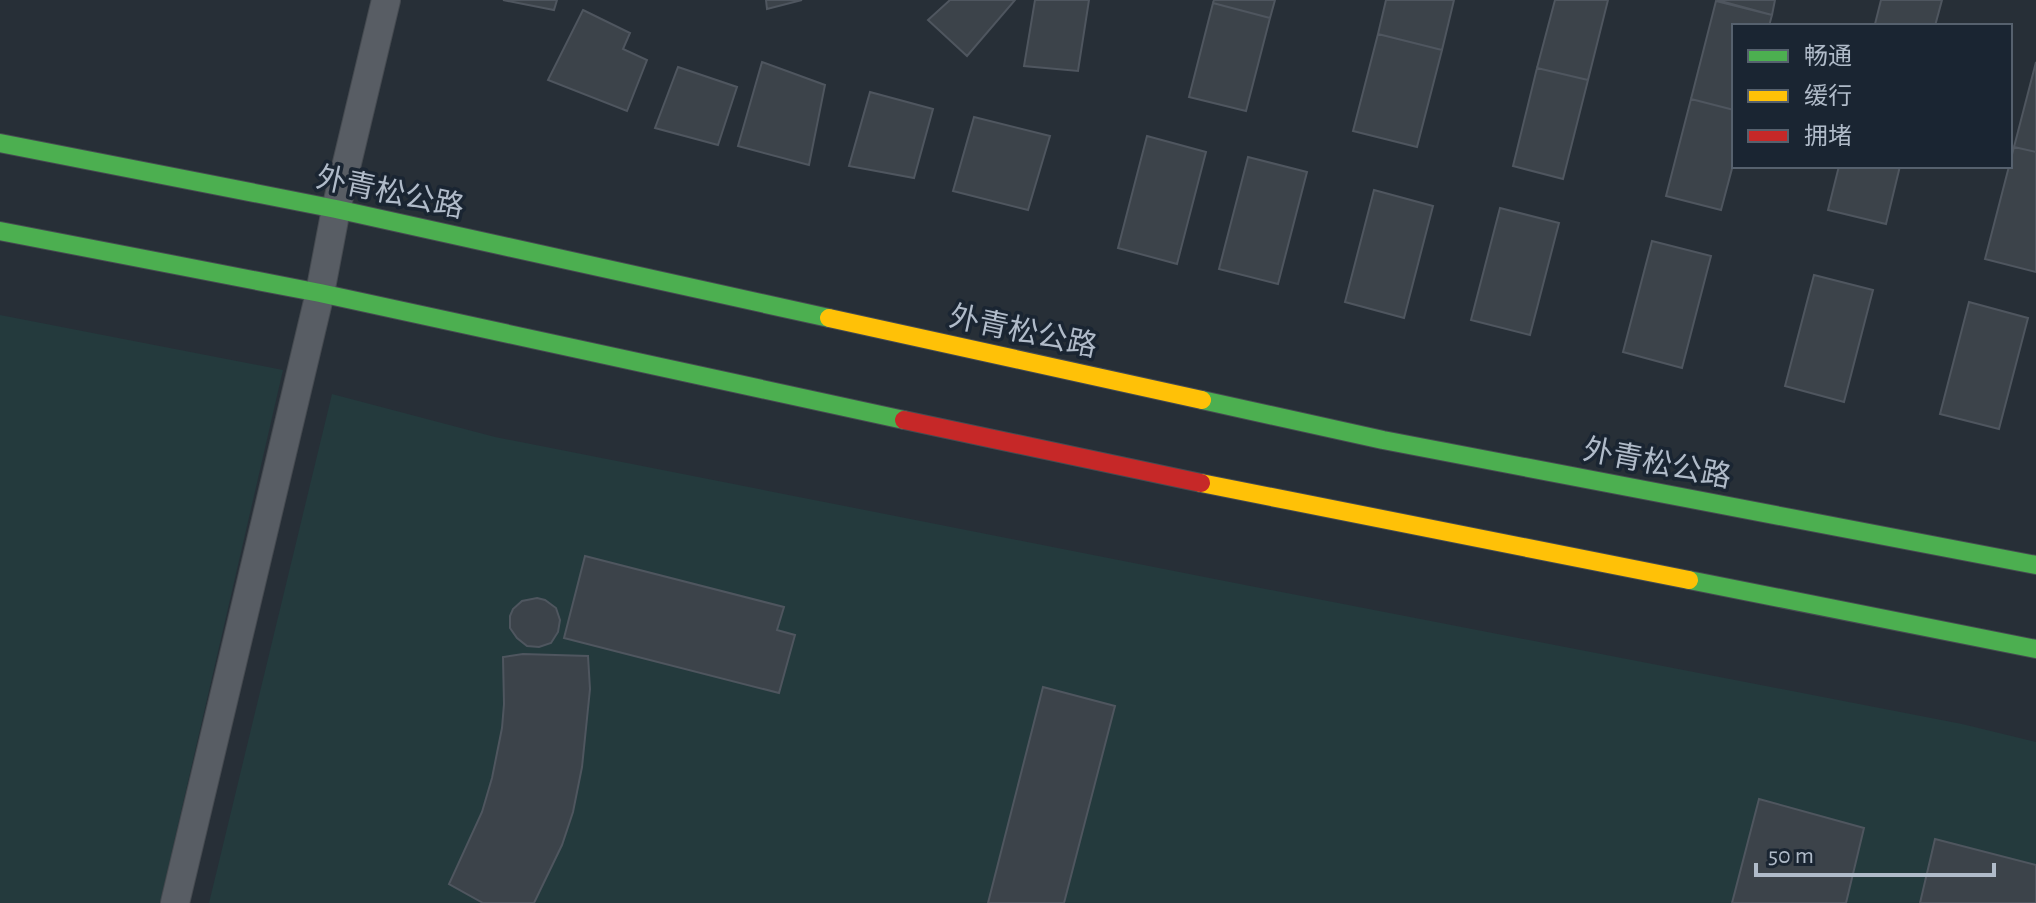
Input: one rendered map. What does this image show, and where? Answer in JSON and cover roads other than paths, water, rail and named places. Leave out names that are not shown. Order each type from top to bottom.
[{"type":"main road","name":"外青松公路","points":[[0,143],[336,209],[1383,440],[2036,565]]},
{"type":"main road","points":[[0,231],[320,293],[1129,469],[2036,649]]},
{"type":"street","points":[[175,903],[386,0]]}]
